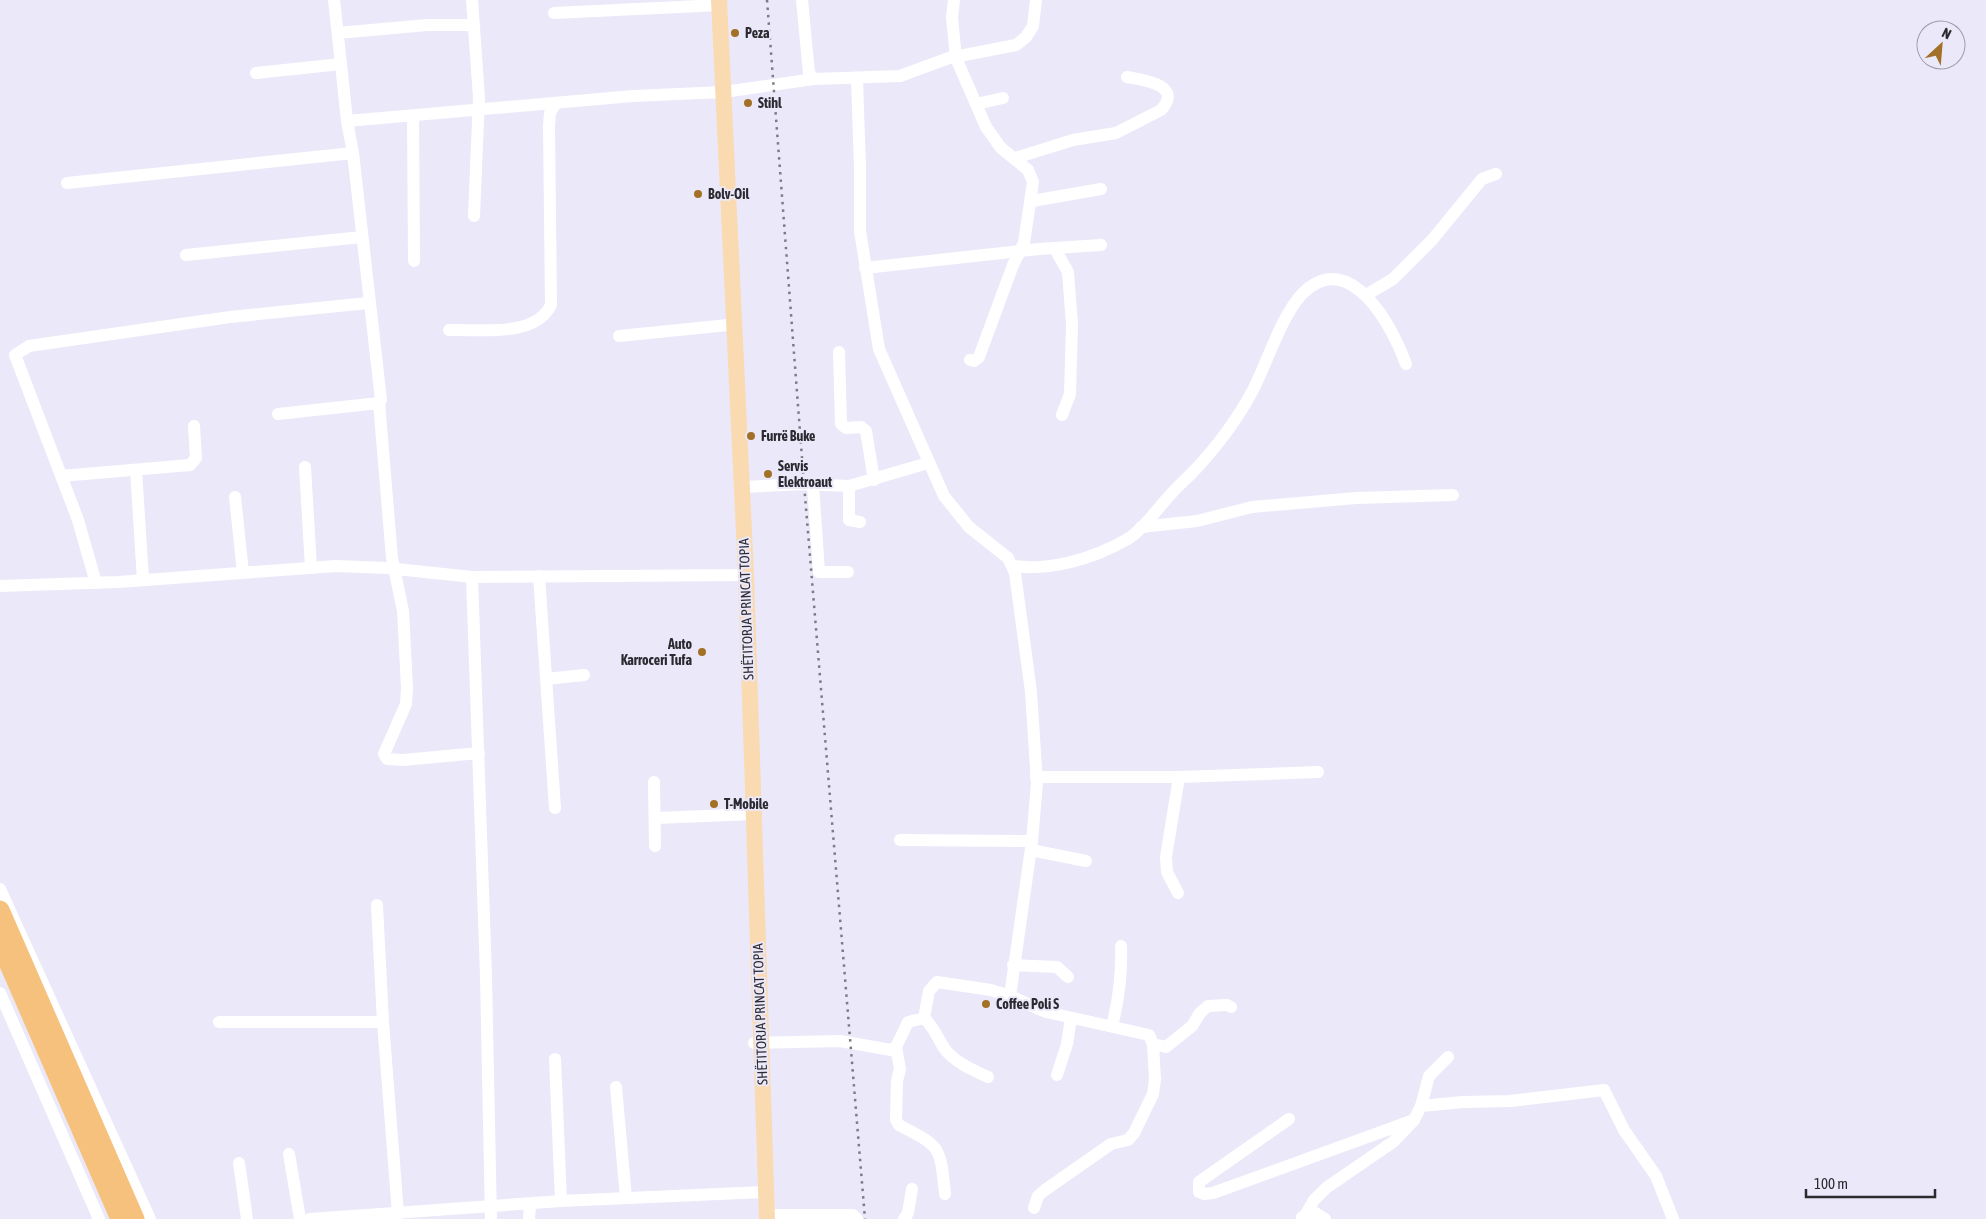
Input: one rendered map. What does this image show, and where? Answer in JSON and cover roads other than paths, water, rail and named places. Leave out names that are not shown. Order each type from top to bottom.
[{"type":"highway","points":[[0,910],[135,1219]]},
{"type":"highway","points":[[0,944],[120,1219]]},
{"type":"main road","name":"SHËTITORJA PRINCAT TOPIA","points":[[720,2],[746,575],[754,814],[757,1043],[767,1217]]},
{"type":"street","points":[[334,0],[347,121],[353,153],[368,303],[380,388],[379,403],[392,558],[403,611],[406,704],[384,754],[387,759],[403,760],[479,754]]},
{"type":"street","points":[[472,0],[479,110],[474,216]]},
{"type":"street","points":[[802,0],[809,78]]},
{"type":"street","points":[[954,0],[952,18],[956,58],[976,104],[993,140],[1015,158],[1032,176],[1032,201],[1024,243],[1018,252],[979,358],[974,361],[970,360]]},
{"type":"street","points":[[347,121],[633,96],[724,92],[809,78],[857,79],[900,76],[949,58],[1010,48],[1022,42],[1033,26],[1036,0]]},
{"type":"street","points":[[554,13],[720,2]]},
{"type":"street","points":[[338,33],[427,25],[473,25]]},
{"type":"street","points":[[256,73],[342,64]]},
{"type":"street","points":[[1015,158],[1073,140],[1116,134],[1161,110],[1167,103],[1168,96],[1165,88],[1158,84],[1127,76]]},
{"type":"street","points":[[857,79],[860,231],[864,268],[879,349],[944,496],[954,511],[979,536],[1002,551],[1013,566],[1031,692],[1036,777],[1031,846],[1010,996]]},
{"type":"street","points":[[976,104],[1003,98]]},
{"type":"street","points":[[449,330],[519,327],[541,318],[551,304],[549,126],[550,113],[555,104]]},
{"type":"street","points":[[413,116],[414,261]]},
{"type":"street","points":[[68,184],[353,153]]},
{"type":"street","points":[[1366,295],[1393,278],[1432,240],[1482,179],[1496,174]]},
{"type":"street","points":[[1032,201],[1101,189]]},
{"type":"street","points":[[186,255],[362,237]]},
{"type":"street","points":[[864,268],[1101,245]]},
{"type":"street","points":[[1055,249],[1068,272],[1072,325],[1070,394],[1062,415]]},
{"type":"street","points":[[1013,566],[1033,569],[1067,563],[1127,540],[1192,474],[1224,435],[1251,393],[1293,306],[1304,292],[1323,280],[1339,279],[1355,286],[1373,302],[1399,343],[1406,364]]},
{"type":"street","points":[[96,583],[78,520],[15,355],[29,346],[230,317],[368,303]]},
{"type":"street","points":[[619,336],[728,325]]},
{"type":"street","points":[[839,352],[840,424],[846,428],[861,427],[866,431],[874,480]]},
{"type":"street","points":[[278,414],[379,403]]},
{"type":"street","points":[[61,476],[190,465],[196,458],[194,426]]},
{"type":"street","points":[[742,487],[812,484],[850,486],[928,462]]},
{"type":"street","points":[[305,467],[312,568]]},
{"type":"street","points":[[136,470],[143,580]]},
{"type":"street","points":[[812,484],[820,572],[848,572]]},
{"type":"street","points":[[850,486],[849,520],[860,522]]},
{"type":"street","points":[[1141,527],[1197,521],[1252,506],[1356,498],[1453,496]]},
{"type":"street","points":[[235,498],[243,573]]},
{"type":"street","points":[[0,586],[96,583],[312,568],[356,567],[472,577],[746,575]]},
{"type":"street","points":[[539,576],[555,808]]},
{"type":"street","points":[[472,577],[479,754],[491,1213]]},
{"type":"street","points":[[546,679],[584,675]]},
{"type":"street","points":[[1036,777],[1179,777],[1318,772]]},
{"type":"street","points":[[1178,893],[1167,872],[1166,857],[1179,777]]},
{"type":"street","points":[[654,782],[655,846]]},
{"type":"street","points":[[656,818],[754,814]]},
{"type":"street","points":[[900,840],[1031,846],[1086,861]]},
{"type":"street","points":[[0,889],[150,1219]]},
{"type":"street","points":[[378,905],[383,1022],[398,1214]]},
{"type":"street","points":[[1112,1026],[1121,978],[1121,946]]},
{"type":"street","points":[[1013,965],[1056,966],[1068,977]]},
{"type":"street","points":[[924,1018],[929,990],[937,982],[1010,996],[1030,1006],[1072,1018],[1144,1032],[1152,1039],[1155,1079],[1153,1094],[1134,1133],[1128,1140],[1111,1144],[1045,1190],[1038,1196],[1034,1208]]},
{"type":"street","points":[[0,993],[99,1219]]},
{"type":"street","points":[[1153,1044],[1166,1047],[1192,1026],[1200,1013],[1208,1006],[1227,1005],[1231,1007]]},
{"type":"street","points":[[924,1018],[908,1022],[896,1048],[900,1069],[897,1081],[896,1120],[899,1125],[935,1145],[940,1152],[945,1194]]},
{"type":"street","points":[[924,1018],[932,1025],[945,1049],[952,1056],[971,1069],[988,1077]]},
{"type":"street","points":[[1057,1076],[1067,1044],[1072,1018]]},
{"type":"street","points":[[219,1022],[383,1022]]},
{"type":"street","points":[[757,1043],[840,1040],[886,1050],[896,1048]]},
{"type":"street","points":[[1303,1216],[1314,1200],[1326,1188],[1393,1142],[1414,1120],[1421,1106],[1429,1076],[1448,1057]]},
{"type":"street","points":[[555,1059],[561,1201]]},
{"type":"street","points":[[616,1087],[626,1198]]},
{"type":"street","points":[[1421,1106],[1462,1102],[1510,1102],[1604,1090],[1624,1130],[1656,1176],[1673,1219]]},
{"type":"street","points":[[1288,1119],[1199,1182],[1199,1192],[1204,1194],[1213,1193],[1414,1120]]},
{"type":"street","points":[[290,1154],[300,1219]]},
{"type":"street","points":[[239,1163],[246,1219]]},
{"type":"street","points":[[904,1219],[908,1212],[912,1189]]},
{"type":"street","points":[[310,1219],[398,1214],[491,1213],[530,1204],[561,1201],[766,1192]]},
{"type":"street","points":[[530,1204],[530,1219]]},
{"type":"street","points":[[1303,1216],[1314,1212],[1325,1219]]},
{"type":"street","points":[[767,1217],[853,1215],[857,1219]]},
{"type":"railway","points":[[767,0],[804,484],[865,1219]]},
{"type":"place","name":"Peza","points":[[735,33]]},
{"type":"place","name":"Stihl","points":[[748,103]]},
{"type":"place","name":"Bolv-Oil","points":[[698,194]]},
{"type":"place","name":"Furrë Buke","points":[[751,436]]},
{"type":"place","name":"Servis Elektroaut","points":[[768,474]]},
{"type":"place","name":"Auto Karroceri Tufa","points":[[702,652]]},
{"type":"place","name":"T-Mobile","points":[[714,804]]},
{"type":"place","name":"Coffee Poli S","points":[[986,1004]]}]
